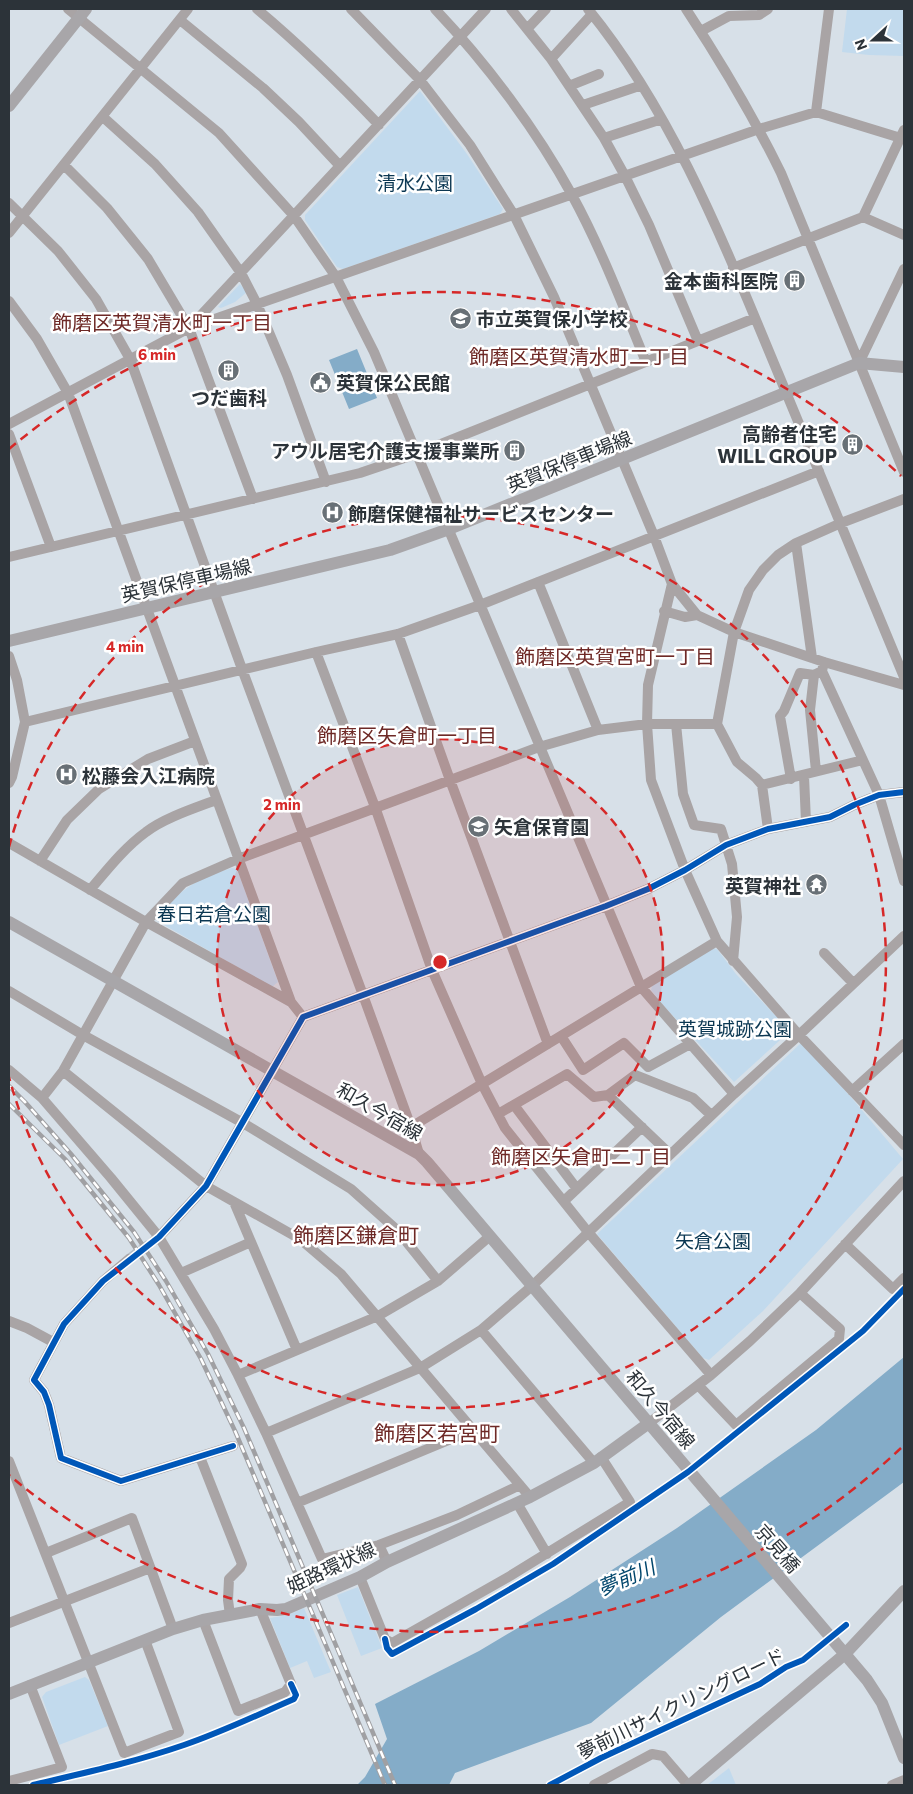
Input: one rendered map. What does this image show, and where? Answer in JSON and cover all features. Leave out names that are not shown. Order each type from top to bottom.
[{"type":"main road","points":[[9,106],[83,13]]},
{"type":"main road","name":"英賀保停車場線","points":[[9,641],[390,550],[449,529],[859,363],[904,367]]},
{"type":"main road","name":"和久今宿線","points":[[9,922],[418,1154],[490,1236],[692,1476]]},
{"type":"main road","name":"姫路環状線","points":[[9,1694],[173,1629],[203,1620],[260,1609],[286,1609],[360,1577],[388,1562],[530,1497],[598,1460],[649,1423]]},
{"type":"main road","name":"京見橋","points":[[692,1476],[845,1654]]},
{"type":"main road","points":[[689,1785],[845,1654],[904,1590]]},
{"type":"main road","points":[[845,1654],[867,1680],[882,1703],[904,1758]]},
{"type":"street","points":[[68,9],[83,13],[140,68],[219,132],[294,216],[336,277],[374,352],[641,987],[734,1094]]},
{"type":"street","points":[[9,233],[188,9]]},
{"type":"street","points":[[257,9],[300,45],[379,125]]},
{"type":"street","points":[[351,9],[420,80],[470,145],[514,215],[554,297],[591,383],[672,584],[697,615],[734,632],[812,658]]},
{"type":"street","points":[[435,9],[460,36],[520,112],[572,195],[601,255],[646,362]]},
{"type":"street","points":[[189,328],[486,9]]},
{"type":"street","points":[[511,9],[551,59],[604,138],[649,225],[698,341]]},
{"type":"street","points":[[528,28],[546,9]]},
{"type":"street","points":[[686,9],[759,129],[781,173],[904,472]]},
{"type":"street","points":[[701,32],[728,12],[759,15],[768,9]]},
{"type":"street","points":[[816,112],[829,9]]},
{"type":"street","points":[[551,59],[590,12],[618,48],[662,119],[683,156],[755,318],[904,677]]},
{"type":"street","points":[[180,20],[263,88],[299,122],[340,166]]},
{"type":"street","points":[[569,86],[599,74]]},
{"type":"street","points":[[583,106],[642,85]]},
{"type":"street","points":[[9,424],[189,328],[759,129],[816,112],[903,136],[863,217],[733,268]]},
{"type":"street","points":[[103,117],[155,164],[198,212],[241,273],[257,304],[287,375],[326,482]]},
{"type":"street","points":[[604,138],[662,119]]},
{"type":"street","points":[[64,165],[106,208],[148,259],[189,328],[253,499]]},
{"type":"street","points":[[9,203],[58,251],[96,300],[130,360],[411,1127],[418,1154]]},
{"type":"street","points":[[863,217],[904,235]]},
{"type":"street","points":[[859,363],[904,269]]},
{"type":"street","points":[[9,301],[37,339],[68,392],[291,1002],[303,1017]]},
{"type":"street","points":[[9,557],[360,473],[416,454],[755,318]]},
{"type":"street","points":[[9,434],[51,547]]},
{"type":"street","points":[[25,722],[242,669],[398,634],[480,605],[819,471]]},
{"type":"street","points":[[768,829],[762,785],[737,762],[717,724],[734,632],[749,590],[763,570],[796,543],[841,523],[904,500]]},
{"type":"street","points":[[796,543],[812,658],[820,669],[879,795],[904,876]]},
{"type":"street","points":[[538,582],[598,730]]},
{"type":"street","points":[[672,584],[664,611],[648,685],[647,724],[651,780],[686,870],[717,941],[799,1035],[904,1145]]},
{"type":"street","points":[[664,611],[684,617],[697,615]]},
{"type":"street","points":[[398,634],[548,1044]]},
{"type":"street","points":[[316,652],[375,807],[432,970],[482,1084],[505,1128],[588,1232],[711,1375]]},
{"type":"street","points":[[9,656],[17,680],[25,722],[9,783]]},
{"type":"street","points":[[816,771],[810,710],[820,669]]},
{"type":"street","points":[[791,779],[780,716],[800,673],[820,669],[904,685]]},
{"type":"street","points":[[42,1098],[63,1071],[146,922],[183,883],[238,859],[375,807],[539,748],[598,730],[647,724],[717,724]]},
{"type":"street","points":[[676,724],[683,794],[694,825],[721,829],[732,864],[737,918],[733,961]]},
{"type":"street","points":[[40,862],[67,820],[99,788],[148,759],[195,741]]},
{"type":"street","points":[[762,785],[863,760]]},
{"type":"street","points":[[804,776],[806,822]]},
{"type":"street","points":[[159,1237],[206,1186],[303,1017],[606,906],[648,889],[686,870],[726,845],[768,829],[830,817],[879,795],[904,792]]},
{"type":"street","points":[[90,890],[116,859],[147,831],[182,813],[216,800]]},
{"type":"street","points":[[9,842],[40,862],[291,1002]]},
{"type":"street","points":[[266,1433],[420,1368],[481,1330],[532,1286],[711,1115],[904,936]]},
{"type":"street","points":[[411,1127],[717,941]]},
{"type":"street","points":[[824,953],[853,983]]},
{"type":"street","points":[[9,991],[83,1035],[243,1123],[351,1189],[397,1230],[438,1281]]},
{"type":"street","points":[[561,1036],[583,1070],[624,1043],[648,1067],[690,1044]]},
{"type":"street","points":[[852,1091],[904,1044]]},
{"type":"street","points":[[9,1070],[42,1098],[159,1237],[214,1329],[238,1375],[322,1559],[379,1545],[457,1515],[520,1485]]},
{"type":"street","points":[[63,1071],[206,1186],[300,1239],[341,1274],[530,1497]]},
{"type":"street","points":[[498,1114],[567,1074],[594,1096],[608,1095],[636,1075],[693,1098],[711,1115]]},
{"type":"street","points":[[608,1095],[670,1154]]},
{"type":"street","points":[[514,1105],[577,1189]]},
{"type":"street","points":[[564,1201],[642,1127]]},
{"type":"street","points":[[649,1423],[711,1375],[750,1341],[800,1293],[904,1181]]},
{"type":"street","points":[[234,1202],[297,1350]]},
{"type":"street","points":[[238,1375],[378,1316],[438,1281],[490,1236]]},
{"type":"street","points":[[181,1273],[251,1242]]},
{"type":"street","points":[[845,1244],[893,1289],[904,1278]]},
{"type":"street","points":[[130,1259],[103,1281],[64,1324],[34,1380],[44,1392],[49,1405],[61,1458],[121,1481],[233,1446]]},
{"type":"street","points":[[698,1384],[736,1425],[839,1339],[840,1329],[800,1293]]},
{"type":"street","points":[[9,1321],[53,1342]]},
{"type":"street","points":[[360,1577],[385,1639],[392,1643],[547,1554],[630,1502],[598,1460],[481,1330]]},
{"type":"street","points":[[297,1503],[473,1430]]},
{"type":"street","points":[[200,1456],[242,1564],[230,1579],[228,1600],[230,1615]]},
{"type":"street","points":[[9,1461],[124,1752],[179,1732],[145,1640]]},
{"type":"street","points":[[517,1503],[547,1554]]},
{"type":"street","points":[[46,1553],[132,1518],[173,1629]]},
{"type":"street","points":[[379,1545],[388,1562]]},
{"type":"street","points":[[9,1623],[150,1568]]},
{"type":"street","points":[[203,1620],[238,1711],[285,1692],[291,1684],[260,1609]]},
{"type":"street","points":[[9,1781],[62,1768],[30,1685]]},
{"type":"street","points":[[594,1785],[652,1754],[663,1756],[689,1785]]},
{"type":"street","points":[[892,1785],[904,1780]]},
{"type":"green space","points":[[847,9],[904,9],[904,56],[842,52]]},
{"type":"green space","name":"清水公園","points":[[420,91],[467,154],[503,209],[500,214],[343,269],[337,267],[305,220],[305,215]]},
{"type":"green space","points":[[240,284],[247,292],[235,302],[221,308],[218,307]]},
{"type":"green space","name":"春日若倉公園","points":[[232,868],[237,869],[278,982],[272,987],[159,922],[158,916],[190,886],[199,880]]},
{"type":"green space","name":"英賀城跡公園","points":[[713,948],[717,949],[736,974],[790,1031],[734,1082],[651,990],[652,986]]},
{"type":"green space","name":"矢倉公園","points":[[801,1043],[850,1096],[903,1159],[763,1311],[709,1360],[703,1358],[597,1234]]},
{"type":"green space","points":[[358,1587],[382,1648],[361,1656],[337,1595]]},
{"type":"green space","points":[[304,1608],[331,1672],[314,1678],[307,1661],[290,1668],[270,1618],[288,1615]]},
{"type":"green space","points":[[85,1677],[89,1680],[108,1726],[59,1745],[42,1697],[46,1692]]},
{"type":"green space","points":[[729,1768],[736,1785],[707,1785]]},
{"type":"water","points":[[357,349],[377,398],[349,409],[329,360]]},
{"type":"water","name":"夢前川","points":[[904,1357],[904,1482],[721,1617],[591,1723],[455,1773],[449,1785],[357,1785],[365,1777],[387,1739],[375,1704],[479,1651],[570,1597],[677,1528],[816,1430]]},
{"type":"tunnel","points":[[129,1259],[159,1237]]},
{"type":"railway","points":[[9,1086],[71,1154],[134,1232],[166,1281],[208,1354],[244,1428],[395,1785]]},
{"type":"railway","points":[[9,1104],[65,1159],[129,1238],[159,1285],[201,1359],[235,1431],[385,1785]]},
{"type":"cycle path","points":[[233,1446],[121,1481],[61,1458],[49,1405],[44,1392],[34,1380],[64,1324],[103,1281],[159,1237],[206,1186],[303,1017],[606,906],[648,889],[685,870],[726,845],[768,829],[830,817],[879,795],[904,792]]},
{"type":"cycle path","points":[[385,1639],[387,1648],[392,1654],[476,1609],[553,1564],[688,1472],[863,1331],[904,1289]]},
{"type":"cycle path","name":"夢前川サイクリングロード","points":[[550,1785],[601,1758],[760,1684],[786,1667],[803,1660],[846,1625]]},
{"type":"cycle path","points":[[33,1785],[147,1757],[212,1735],[294,1699],[296,1695],[291,1684]]},
{"type":"place","name":"金本歯科医院","points":[[794,280]]},
{"type":"place","name":"市立英賀保小学校","points":[[460,318]]},
{"type":"place","name":"つだ歯科","points":[[229,371]]},
{"type":"place","name":"英賀保公民館","points":[[320,382]]},
{"type":"place","name":"高齢者住宅 WILL GROUP","points":[[853,444]]},
{"type":"place","name":"アウル居宅介護支援事業所","points":[[515,450]]},
{"type":"place","name":"飾磨保健福祉サービスセンター","points":[[332,513]]},
{"type":"place","name":"松藤会入江病院","points":[[66,775]]},
{"type":"place","name":"矢倉保育園","points":[[478,826]]},
{"type":"place","name":"英賀神社","points":[[817,885]]},
{"type":"district","name":"飾磨区英賀清水町一丁目","points":[[162,322]]},
{"type":"district","name":"飾磨区英賀清水町二丁目","points":[[579,356]]},
{"type":"district","name":"飾磨区英賀宮町一丁目","points":[[615,656]]},
{"type":"district","name":"飾磨区矢倉町一丁目","points":[[407,735]]},
{"type":"district","name":"飾磨区矢倉町二丁目","points":[[581,1156]]},
{"type":"district","name":"飾磨区鎌倉町","points":[[356,1234]]},
{"type":"district","name":"飾磨区若宮町","points":[[437,1432]]}]
